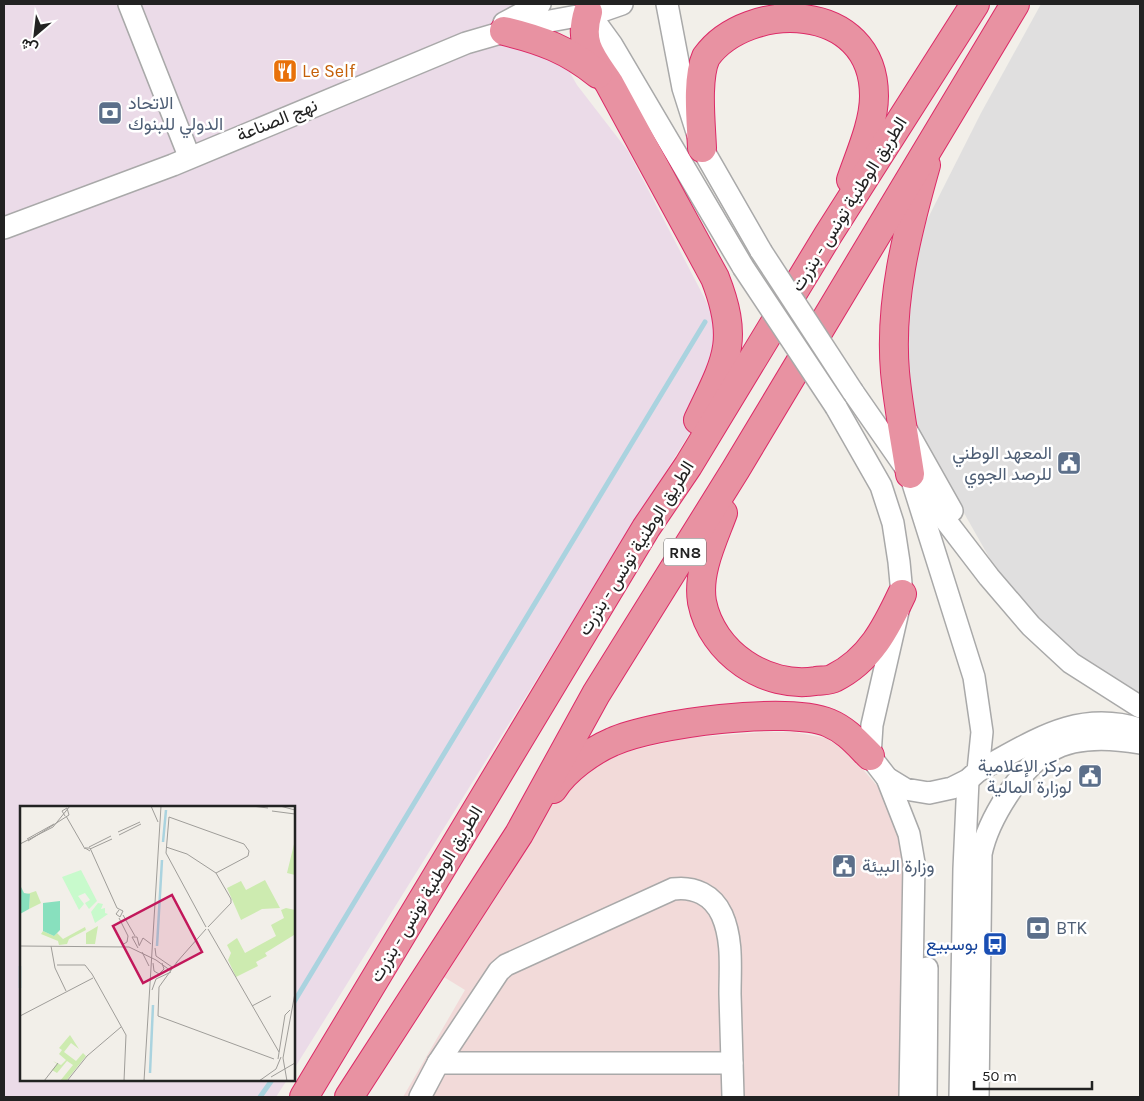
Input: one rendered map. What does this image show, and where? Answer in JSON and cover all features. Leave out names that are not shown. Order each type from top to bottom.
[{"type":"highway","points":[[702,148],[702,82],[705,58],[716,40],[746,15],[764,7],[788,4],[829,14],[848,28],[865,53],[874,97],[858,158],[828,235]]},
{"type":"highway","name":"الطريق الوطنية تونس - بنزرت","points":[[304,1097],[646,528],[688,466],[828,235],[975,4]]},
{"type":"highway","name":"RN8","points":[[349,1097],[519,834],[596,694],[736,469],[883,221],[1015,4]]},
{"type":"highway","points":[[588,8],[584,25],[585,43],[609,83],[715,278],[726,306],[729,330],[729,343],[721,371],[646,528]]},
{"type":"highway","points":[[504,31],[536,38],[576,56],[609,83]]},
{"type":"highway","points":[[910,474],[895,372],[894,343],[899,275],[932,143]]},
{"type":"highway","points":[[736,469],[704,569],[702,601],[713,629],[736,659],[758,672],[780,680],[806,683],[833,679],[872,648],[884,633],[902,594]]},
{"type":"highway","points":[[519,834],[537,813],[560,778],[610,743],[632,734],[670,726],[765,716],[798,716],[828,722],[840,729],[870,756]]},
{"type":"street","points":[[130,4],[189,156]]},
{"type":"street","name":"نهج الصناعة","points":[[466,43],[540,4]]},
{"type":"street","name":"نهج الصناعة","points":[[4,228],[173,165],[189,156],[466,43],[588,8],[598,12],[622,4]]},
{"type":"street","points":[[667,4],[684,88],[702,148],[760,251],[853,392],[910,474],[989,577],[1031,626],[1071,663],[1140,707]]},
{"type":"street","points":[[588,8],[612,45],[743,267],[836,406],[881,486],[893,523],[902,594],[872,725],[870,756],[887,778],[901,811],[909,834],[914,863],[910,1097]]},
{"type":"street","points":[[902,422],[989,577]]},
{"type":"street","points":[[910,474],[974,677],[982,732],[973,776],[960,1097]]},
{"type":"street","points":[[887,778],[905,789],[929,793],[952,788],[1052,732],[1074,725],[1118,722],[1140,729]]},
{"type":"street","points":[[978,1097],[981,854],[995,816],[1020,780],[1050,751],[1080,741],[1115,739],[1140,743]]},
{"type":"street","points":[[901,811],[920,834],[928,862],[926,1097]]},
{"type":"street","points":[[420,1097],[438,1063],[500,971],[506,965],[673,889],[687,887],[701,891],[713,901],[722,915],[730,940],[732,1097]]},
{"type":"street","points":[[438,1063],[732,1063]]},
{"type":"shaded area","points":[[4,4],[531,4],[577,85],[628,151],[704,297],[734,362],[295,1067],[295,806],[20,806],[20,1081],[286,1081],[276,1097],[4,1097]]},
{"type":"shaded area","points":[[1041,4],[1140,4],[1140,705],[1051,637],[998,573],[913,423],[905,382],[906,305],[926,222],[981,113]]},
{"type":"shaded area","points":[[764,732],[794,732],[826,738],[849,753],[885,795],[901,829],[906,859],[899,1097],[403,1097],[465,990],[439,974],[552,798],[604,757],[686,738]]},
{"type":"waterway","points":[[295,1000],[705,322]]},
{"type":"waterway","points":[[260,1097],[271,1081]]},
{"type":"place","name":"Le Self","points":[[285,71]]},
{"type":"place","name":"الاتحاد الدولي للبنوك","points":[[110,113]]},
{"type":"place","name":"المعهد الوطني للرصد الجوي","points":[[1069,463]]},
{"type":"place","name":"مركز الإعلامية لوزارة المالية","points":[[1090,776]]},
{"type":"place","name":"وزارة البيئة","points":[[844,866]]},
{"type":"place","name":"BTK","points":[[1038,928]]},
{"type":"place","name":"بوسبيع","points":[[995,944]]}]
